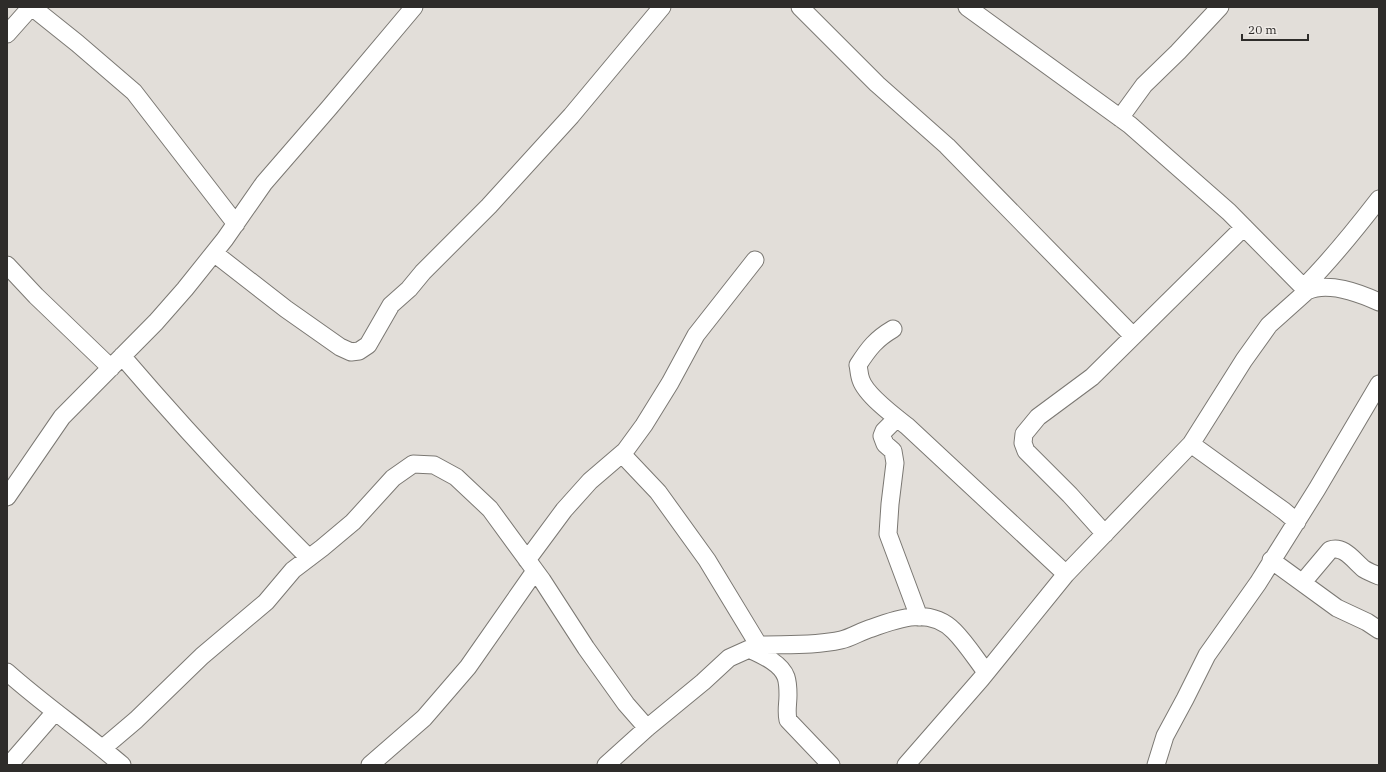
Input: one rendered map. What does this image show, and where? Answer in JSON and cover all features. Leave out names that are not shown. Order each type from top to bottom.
[{"type":"street","points":[[7,34],[32,7],[134,92],[236,224]]},
{"type":"street","points":[[7,497],[62,417],[171,306],[236,224],[264,183],[330,108],[414,7]]},
{"type":"street","points":[[214,253],[286,309],[340,347],[351,352],[359,351],[368,345],[391,305],[409,289],[423,272],[489,206],[561,128],[662,7]]},
{"type":"street","points":[[800,7],[877,84],[947,146],[1133,336]]},
{"type":"street","points":[[967,7],[1130,125],[1229,212],[1306,289]]},
{"type":"street","points":[[1120,118],[1144,85],[1178,52],[1220,7]]},
{"type":"street","points":[[906,765],[986,672],[1066,574],[1191,444],[1244,360],[1269,325],[1306,289],[1347,241],[1379,199]]},
{"type":"street","points":[[1106,534],[1026,451],[1023,443],[1024,434],[1038,417],[1092,377],[1244,227]]},
{"type":"street","points":[[375,764],[424,718],[463,672],[564,510],[590,481],[622,454],[644,425],[670,383],[696,335],[755,260]]},
{"type":"street","points":[[7,265],[36,296],[116,362],[206,452],[260,510],[309,558]]},
{"type":"street","points":[[1306,289],[1325,287],[1357,292],[1379,302]]},
{"type":"street","points":[[893,329],[879,338],[865,353],[858,364],[861,381],[865,387],[882,407],[907,426],[1066,574]]},
{"type":"street","points":[[1156,765],[1165,736],[1207,655],[1258,583],[1271,560],[1297,522],[1379,384]]},
{"type":"street","points":[[897,418],[884,431],[882,436],[885,444],[893,451],[895,463],[888,534],[919,617]]},
{"type":"street","points":[[1191,444],[1297,522]]},
{"type":"street","points":[[622,454],[658,492],[707,560],[762,651],[786,675],[788,684],[786,711],[788,720],[831,765]]},
{"type":"street","points":[[103,748],[136,720],[202,656],[266,602],[294,570],[353,522],[393,478],[414,464],[434,465],[456,477],[490,509],[531,565],[586,648],[626,704],[647,728]]},
{"type":"street","points":[[1303,582],[1330,550],[1335,548],[1341,549],[1366,570],[1379,576]]},
{"type":"street","points":[[1271,560],[1337,608],[1367,622],[1379,630]]},
{"type":"street","points":[[606,765],[729,658],[750,649],[762,651],[793,644],[841,640],[907,616],[926,617],[941,622],[954,631],[986,672]]},
{"type":"street","points":[[7,672],[55,712],[103,748],[122,765]]},
{"type":"street","points":[[9,765],[55,712]]}]
